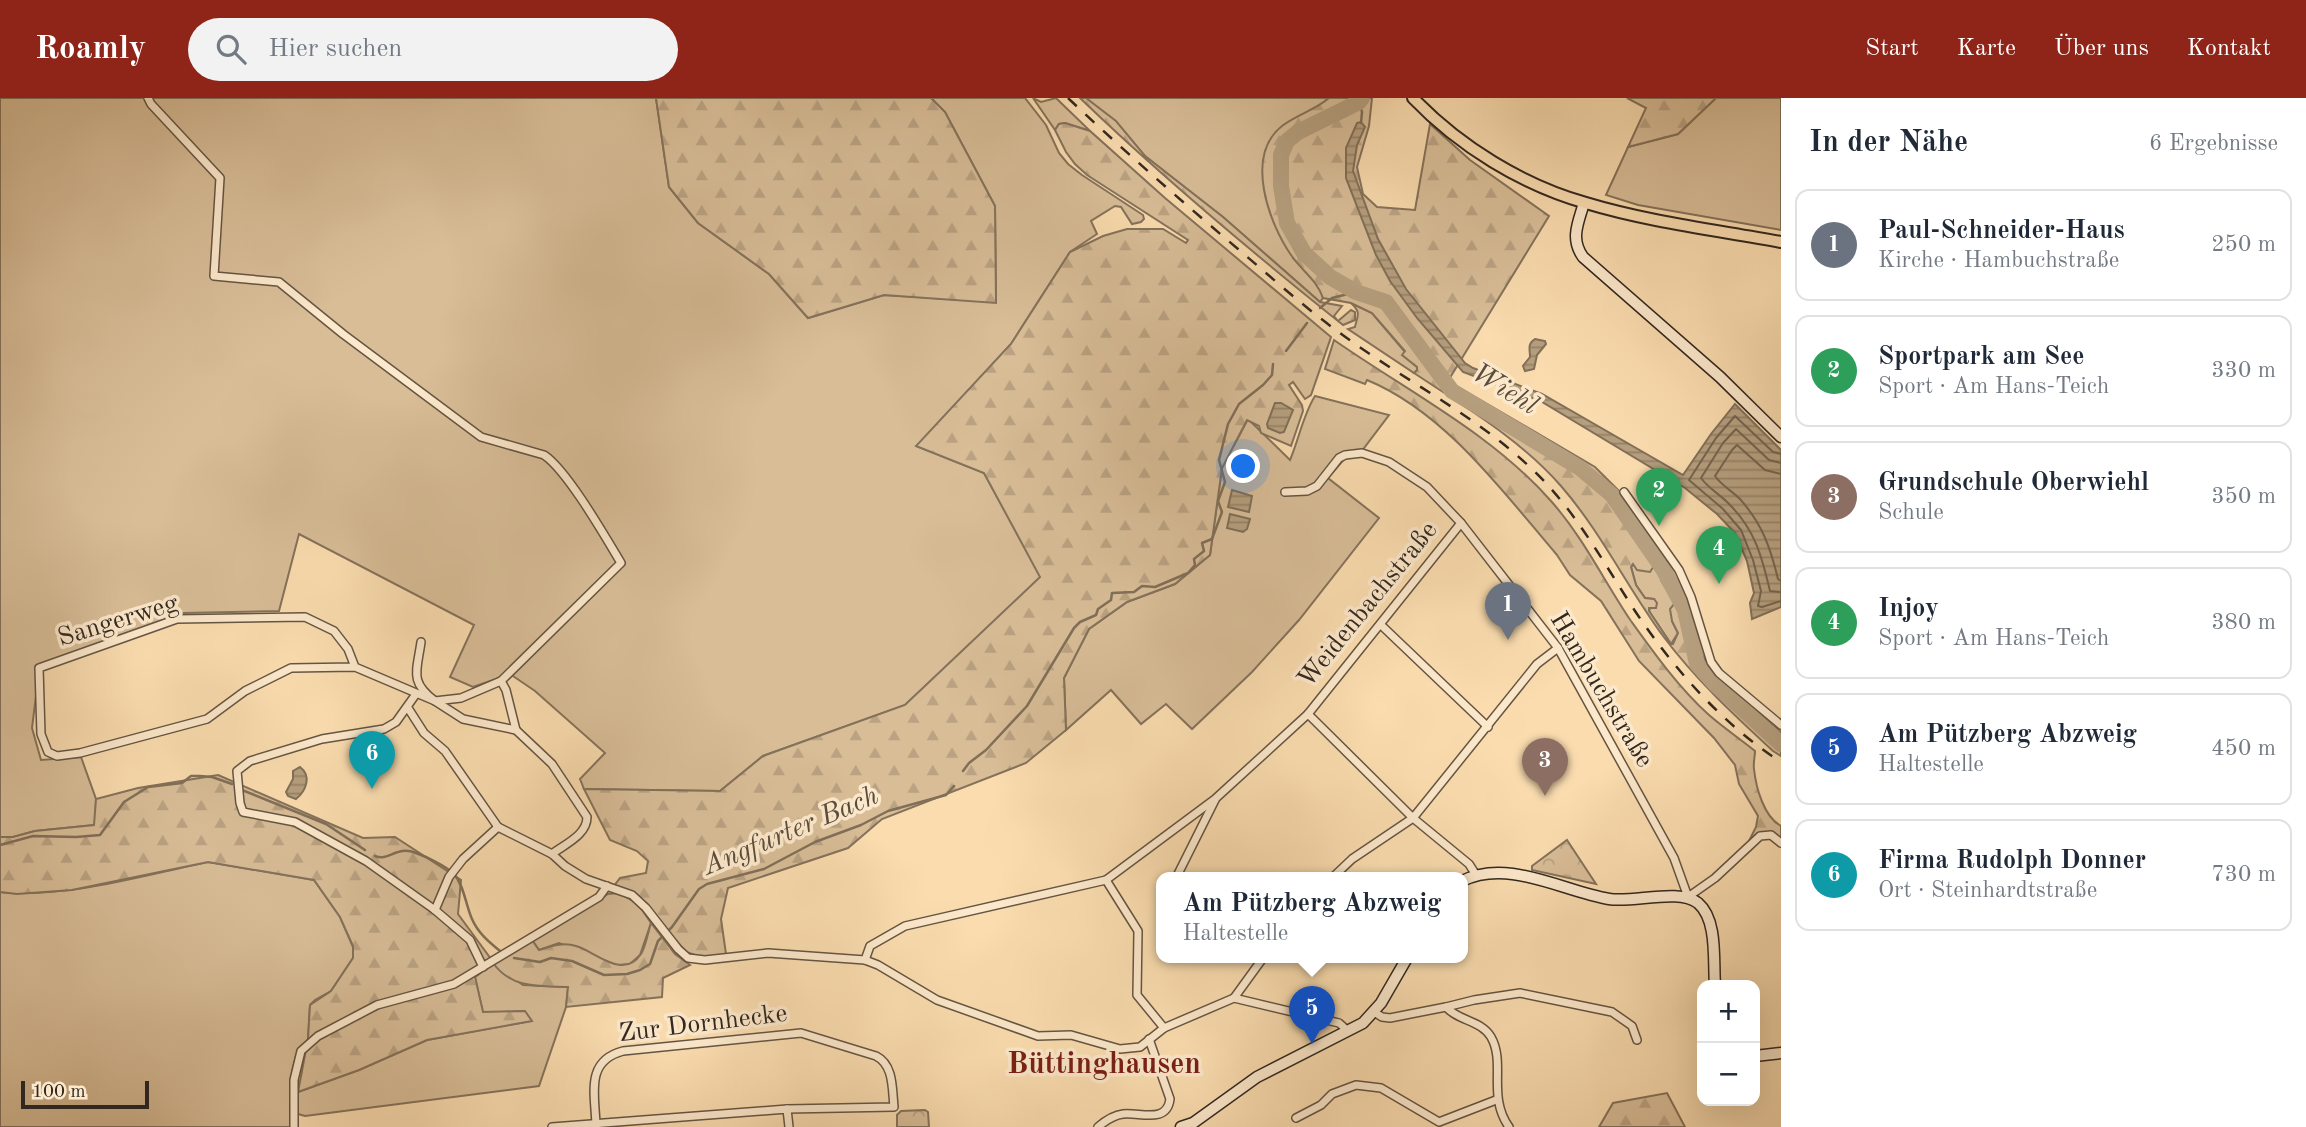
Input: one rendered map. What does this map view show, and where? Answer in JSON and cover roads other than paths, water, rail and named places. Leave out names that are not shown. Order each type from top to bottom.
[{"type":"main road","points":[[1413,98],[1492,161],[1532,182],[1584,203],[1648,218],[1781,242]]},
{"type":"main road","points":[[1584,203],[1575,234],[1575,244],[1583,257],[1720,377],[1781,437]]},
{"type":"main road","points":[[1468,878],[1498,872],[1629,901],[1679,895],[1688,897],[1700,904],[1707,915],[1715,980]]},
{"type":"main road","points":[[1181,1127],[1193,1123],[1257,1077],[1363,1023],[1374,1012],[1404,963]]},
{"type":"main road","points":[[1760,1055],[1781,1053]]},
{"type":"street","points":[[148,98],[220,178],[214,276],[279,282],[343,334],[481,437],[550,459],[621,563],[501,681],[461,698],[435,701],[355,667]]},
{"type":"street","name":"Hambuchstraße","points":[[1286,492],[1307,491],[1317,486],[1339,458],[1362,453],[1389,462],[1427,487],[1461,523],[1558,648],[1674,858],[1688,897]]},
{"type":"street","points":[[1624,492],[1679,570],[1712,662],[1719,673],[1781,725]]},
{"type":"street","name":"Weidenbachstraße","points":[[1106,880],[1215,799],[1308,714],[1461,523]]},
{"type":"street","name":"Sangerweg","points":[[304,617],[334,631],[348,649],[355,667],[291,668],[245,691],[207,719],[80,753],[57,756],[48,752],[41,734],[39,668],[177,619],[304,617]]},
{"type":"street","points":[[1381,625],[1488,727]]},
{"type":"street","points":[[421,642],[416,675],[419,688],[463,719],[516,730],[552,764],[587,817],[587,825],[580,834],[551,854]]},
{"type":"street","points":[[1338,872],[1352,859],[1413,818],[1537,664],[1558,648]]},
{"type":"street","points":[[501,681],[506,690],[516,730]]},
{"type":"street","points":[[416,694],[396,722],[384,729],[322,739],[250,761],[237,771],[240,803],[243,812],[295,822],[366,861],[435,910],[470,940],[483,967]]},
{"type":"street","points":[[408,708],[424,733],[445,751],[498,827],[551,854],[586,879],[632,895],[688,958],[705,960],[768,953],[865,960],[937,1000],[1038,1036],[1071,1035],[1120,1049],[1140,1047],[1164,1028],[1234,998],[1259,963]]},
{"type":"street","points":[[1308,714],[1413,818],[1468,864],[1476,875]]},
{"type":"street","points":[[1179,872],[1215,799]]},
{"type":"street","points":[[435,910],[449,877],[498,827]]},
{"type":"street","points":[[1688,897],[1715,878],[1760,836],[1771,835],[1781,843]]},
{"type":"street","points":[[865,960],[870,946],[905,926],[1106,880],[1138,930],[1137,995],[1164,1028]]},
{"type":"street","points":[[294,1127],[294,1080],[301,1051],[318,1036],[377,1006],[413,993],[454,984],[599,897],[607,886]]},
{"type":"street","points":[[1374,1012],[1390,1018],[1520,993],[1612,1012],[1632,1026],[1637,1040]]},
{"type":"street","points":[[1234,998],[1339,1023],[1348,1031]]},
{"type":"street","points":[[1446,1007],[1452,1014],[1481,1026],[1490,1036],[1495,1048],[1496,1100],[1509,1127]]},
{"type":"street","name":"Zur Dornhecke","points":[[552,1127],[596,1125],[786,1109],[894,1107],[891,1077],[887,1064],[876,1056],[801,1033],[623,1051],[603,1060],[595,1074],[596,1125]]},
{"type":"street","points":[[1098,1127],[1121,1114],[1155,1116],[1163,1113],[1169,1106],[1170,1099],[1149,1040]]},
{"type":"street","points":[[1296,1118],[1321,1105],[1332,1094],[1356,1085],[1381,1088],[1439,1122]]},
{"type":"street","points":[[1429,1127],[1496,1100]]},
{"type":"street","points":[[786,1109],[789,1127]]},
{"type":"water","points":[[1361,122],[1365,127],[1357,145],[1353,171],[1378,239],[1406,289],[1465,363],[1542,394],[1683,475],[1735,404],[1781,450],[1781,607],[1752,619],[1750,603],[1754,593],[1747,561],[1735,533],[1685,488],[1542,402],[1463,372],[1417,318],[1390,281],[1376,255],[1346,178],[1346,148],[1357,123]]},
{"type":"water","points":[[1535,339],[1545,341],[1546,344],[1537,355],[1534,369],[1525,371],[1523,366],[1530,357],[1530,345]]},
{"type":"water","points":[[1275,403],[1281,403],[1293,410],[1284,432],[1280,433],[1268,428],[1267,424]]},
{"type":"water","points":[[1232,490],[1252,496],[1249,512],[1228,507]]},
{"type":"water","points":[[1230,514],[1250,519],[1247,529],[1243,532],[1227,528]]},
{"type":"water","points":[[300,767],[307,779],[303,792],[296,799],[288,796],[286,792],[293,779],[293,771]]},
{"type":"waterway","name":"Wiehl","points":[[1362,98],[1359,102],[1298,132],[1287,141],[1281,155],[1281,186],[1287,223],[1304,253],[1330,277],[1356,292],[1386,302],[1452,391],[1580,468],[1612,495],[1663,569],[1685,610],[1697,664],[1781,744]]},
{"type":"waterway","points":[[1359,102],[1361,123]]},
{"type":"waterway","name":"Angfurter Bach","points":[[1320,308],[1332,298],[1356,292]]},
{"type":"waterway","name":"Angfurter Bach","points":[[1286,351],[1307,323]]},
{"type":"waterway","name":"Angfurter Bach","points":[[963,771],[1027,706],[1074,628],[1080,622],[1096,615],[1098,609],[1111,600],[1112,593],[1134,592],[1142,586],[1155,587],[1188,573],[1195,565],[1194,559],[1204,551],[1202,543],[1212,539],[1222,512],[1218,501],[1225,482],[1219,460],[1228,424],[1239,404],[1272,375],[1273,364]]},
{"type":"waterway","name":"Angfurter Bach","points":[[0,845],[33,836],[100,835],[124,802],[148,787],[182,783],[191,776],[212,777],[232,784]]},
{"type":"waterway","name":"Angfurter Bach","points":[[514,958],[540,962],[551,958],[572,961],[604,975],[627,974],[640,970],[650,964],[658,941],[672,927],[699,889],[707,884],[764,869],[815,842],[861,825],[888,811],[946,795],[954,786]]},
{"type":"waterway","name":"Angfurter Bach","points":[[242,790],[326,824],[365,850]]},
{"type":"waterway","name":"Angfurter Bach","points":[[375,856],[384,857],[409,851],[431,859],[451,871],[460,884],[474,924],[500,951]]},
{"type":"railway","points":[[1068,98],[1173,193],[1314,313],[1364,350],[1488,432],[1533,470],[1563,502],[1666,654],[1719,713],[1781,762]]},
{"type":"place","name":"Sportpark am See","points":[[1659,526]]},
{"type":"place","name":"Injoy","points":[[1719,584]]},
{"type":"place","name":"Paul-Schneider-Haus","points":[[1508,640]]},
{"type":"place","name":"Firma Rudolph Donner","points":[[372,789]]},
{"type":"place","name":"Grundschule Oberwiehl","points":[[1545,796]]},
{"type":"place","name":"Am Pützberg Abzweig","points":[[1312,1044]]},
{"type":"district","name":"Büttinghausen","points":[[1104,1065]]}]
